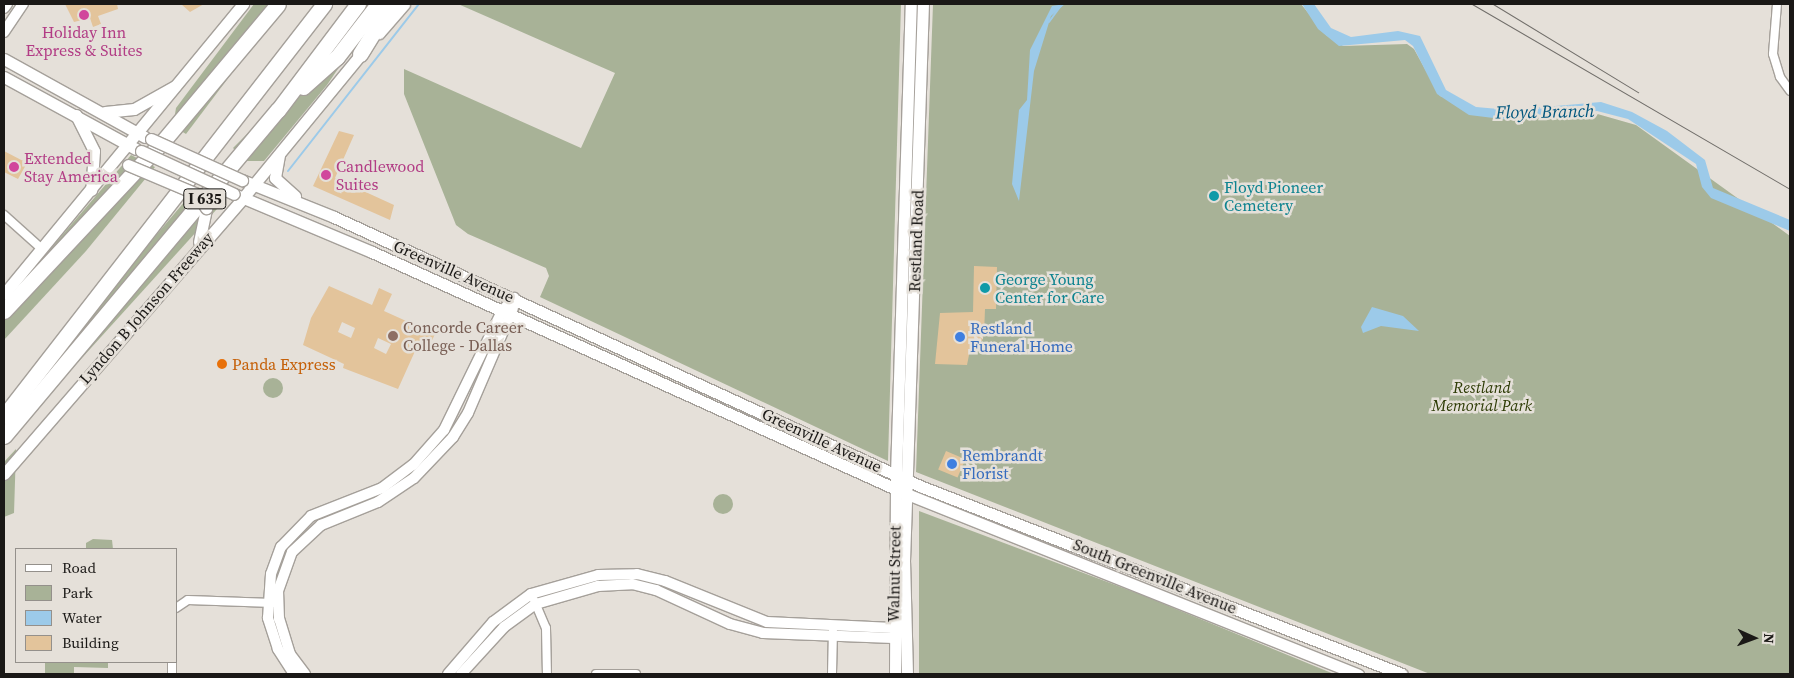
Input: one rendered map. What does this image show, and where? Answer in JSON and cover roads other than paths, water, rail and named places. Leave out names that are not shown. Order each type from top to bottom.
[{"type":"highway","points":[[182,118],[268,4]]},
{"type":"highway","points":[[4,311],[34,276],[182,118],[278,4]]},
{"type":"highway","points":[[4,416],[324,4]]},
{"type":"highway","name":"I 635","points":[[278,110],[358,4]]},
{"type":"highway","points":[[278,110],[338,57],[378,4]]},
{"type":"highway","points":[[360,54],[391,4]]},
{"type":"highway","name":"Lyndon B Johnson Freeway","points":[[4,436],[132,287],[278,110]]},
{"type":"main road","points":[[4,294],[139,134],[243,4]]},
{"type":"main road","name":"Lyndon B Johnson Freeway","points":[[4,474],[192,255],[238,197],[253,184],[360,54],[404,4]]},
{"type":"main road","name":"Restland Road","points":[[896,474],[911,4]]},
{"type":"main road","name":"Restland Road","points":[[907,479],[923,4]]},
{"type":"main road","name":"Greenville Avenue","points":[[4,59],[105,112],[151,140],[405,249],[907,479]]},
{"type":"main road","name":"Greenville Avenue","points":[[4,77],[75,114],[129,146],[238,197],[398,264],[907,494]]},
{"type":"main road","points":[[105,112],[134,109],[181,83]]},
{"type":"main road","points":[[75,114],[94,152],[90,191]]},
{"type":"main road","points":[[281,149],[275,178],[310,208]]},
{"type":"main road","points":[[110,168],[128,165],[197,194],[206,208],[204,234],[192,255]]},
{"type":"main road","points":[[398,264],[405,249]]},
{"type":"main road","points":[[680,392],[686,378]]},
{"type":"main road","name":"Walnut Street","points":[[895,674],[893,633],[896,474]]},
{"type":"main road","name":"Walnut Street","points":[[907,479],[907,674]]},
{"type":"main road","name":"South Greenville Avenue","points":[[907,479],[1402,674]]},
{"type":"main road","name":"South Greenville Avenue","points":[[907,494],[1358,674]]},
{"type":"main road","points":[[957,514],[962,502]]},
{"type":"main road","points":[[1010,535],[1015,521]]},
{"type":"street","points":[[4,8],[7,4]]},
{"type":"street","points":[[4,32],[23,4]]},
{"type":"street","points":[[1777,4],[1773,54],[1780,77],[1790,91]]},
{"type":"street","points":[[4,215],[42,249]]},
{"type":"street","points":[[305,674],[283,638],[272,603],[283,570],[303,538],[393,493],[453,437],[514,298]]},
{"type":"street","points":[[294,674],[278,649],[272,603],[274,561],[292,533],[322,511],[382,488],[413,465],[444,430],[507,313]]},
{"type":"street","points":[[444,430],[453,437]]},
{"type":"street","points":[[448,674],[493,622],[531,594],[580,578],[636,574],[682,587],[755,619],[833,625],[893,633]]},
{"type":"street","points":[[462,674],[504,627],[536,604],[578,588],[632,584],[669,594],[712,617],[756,632],[833,636],[893,633]]},
{"type":"street","points":[[531,594],[546,628],[547,674]]},
{"type":"street","points":[[178,607],[188,600],[272,603]]},
{"type":"street","points":[[832,674],[833,625]]},
{"type":"street","points":[[596,674],[636,674]]},
{"type":"water","points":[[1065,4],[1051,16],[1034,71],[1019,201],[1012,184],[1019,110],[1027,100],[1030,50],[1052,6]]},
{"type":"water","name":"Floyd Branch","points":[[1302,4],[1314,4],[1331,28],[1351,37],[1398,31],[1420,36],[1446,90],[1476,107],[1510,110],[1601,102],[1632,112],[1667,131],[1705,160],[1713,188],[1790,220],[1790,231],[1711,198],[1702,187],[1696,164],[1628,119],[1597,111],[1510,120],[1469,115],[1437,94],[1413,46],[1405,40],[1339,46],[1318,29]]},
{"type":"water","points":[[1372,307],[1403,316],[1419,331],[1381,326],[1363,333],[1361,327]]},
{"type":"waterway","points":[[288,171],[419,4]]},
{"type":"waterway","points":[[1049,22],[1062,4]]},
{"type":"tram line","points":[[1472,4],[1790,189]]},
{"type":"tram line","points":[[1493,4],[1638,92]]},
{"type":"place","name":"Holiday Inn Express & Suites","points":[[84,15]]},
{"type":"place","name":"Extended Stay America","points":[[14,167]]},
{"type":"place","name":"Candlewood Suites","points":[[326,175]]},
{"type":"place","name":"Floyd Pioneer Cemetery","points":[[1214,196]]},
{"type":"place","name":"George Young Center for Care","points":[[985,288]]},
{"type":"place","name":"Concorde Career College - Dallas","points":[[393,336]]},
{"type":"place","name":"Restland Funeral Home","points":[[960,337]]},
{"type":"place","name":"Panda Express","points":[[222,364]]},
{"type":"place","name":"Rembrandt Florist","points":[[952,464]]},
{"type":"park label","name":"Restland Memorial Park","points":[[1482,396]]}]
